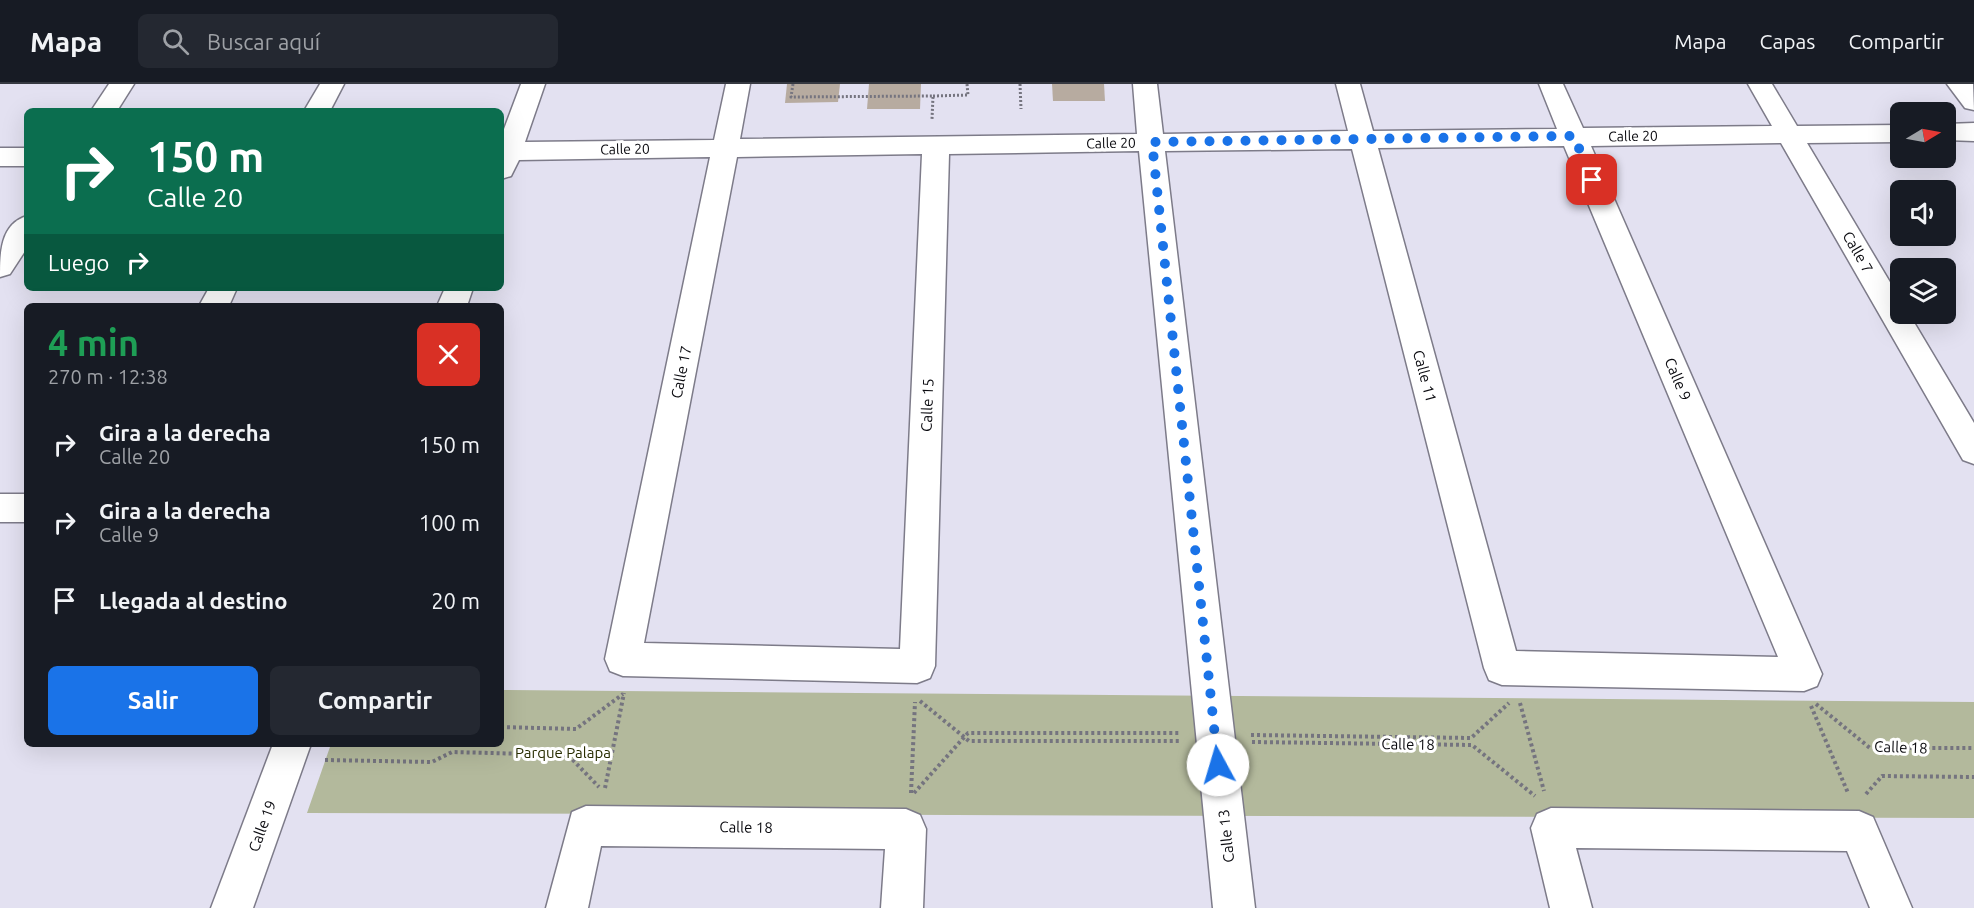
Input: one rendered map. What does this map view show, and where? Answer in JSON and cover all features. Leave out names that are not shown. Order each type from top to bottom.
[{"type":"street","points":[[106,108],[122,84]]},
{"type":"street","points":[[319,108],[332,84]]},
{"type":"street","points":[[504,158],[533,84]]},
{"type":"street","name":"Calle 17","points":[[624,676],[738,84]]},
{"type":"street","name":"Calle 13","points":[[1145,84],[1234,908]]},
{"type":"street","name":"Calle 11","points":[[1348,84],[1510,681]]},
{"type":"street","name":"Calle 9","points":[[1551,84],[1806,686]]},
{"type":"street","name":"Calle 7","points":[[1760,84],[1974,451]]},
{"type":"street","points":[[1959,84],[1974,102]]},
{"type":"street","name":"Calle 20","points":[[504,158],[725,148],[934,132],[1152,142],[1890,133]]},
{"type":"street","name":"Calle 15","points":[[916,682],[934,132]]},
{"type":"street","points":[[1956,132],[1974,132]]},
{"type":"street","points":[[0,157],[24,157]]},
{"type":"street","points":[[0,267],[24,231]]},
{"type":"street","points":[[0,508],[24,508]]},
{"type":"street","points":[[624,676],[916,682]]},
{"type":"street","points":[[1510,681],[1806,686]]},
{"type":"street","name":"Calle 19","points":[[232,908],[305,752]]},
{"type":"street","points":[[1571,908],[1545,808],[1854,814],[1891,908]]},
{"type":"street","points":[[567,908],[595,809]]},
{"type":"street","name":"Calle 18","points":[[595,809],[908,813]]},
{"type":"street","points":[[902,908],[908,813]]},
{"type":"path","points":[[793,84],[791,96],[968,95],[967,84]]},
{"type":"path","points":[[1020,84],[1021,109]]},
{"type":"path","points":[[933,96],[934,132]]},
{"type":"path","points":[[504,728],[576,729],[624,676]]},
{"type":"path","points":[[595,809],[624,676]]},
{"type":"path","points":[[1510,681],[1545,808]]},
{"type":"path","name":"Calle 18","points":[[1244,734],[1471,738],[1510,681]]},
{"type":"path","points":[[916,682],[969,741],[1181,741]]},
{"type":"path","points":[[908,813],[916,682]]},
{"type":"path","points":[[1806,686],[1854,814]]},
{"type":"path","name":"Calle 18","points":[[1806,686],[1870,748],[1974,748]]},
{"type":"path","points":[[908,813],[969,733],[1180,733]]},
{"type":"path","name":"Calle 18","points":[[1245,742],[1472,745],[1545,808]]},
{"type":"path","points":[[305,752],[432,762],[452,752],[568,755],[595,809]]},
{"type":"path","name":"Calle 18","points":[[1882,776],[1974,777]]},
{"type":"green space","name":"Parque Palapa","points":[[504,690],[1974,702],[1974,818],[307,813],[330,747],[504,747]]},
{"type":"building","points":[[787,84],[840,84],[838,102],[785,103]]},
{"type":"building","points":[[869,84],[921,84],[920,109],[867,109]]},
{"type":"building","points":[[1052,84],[1104,84],[1105,101],[1053,101]]},
{"type":"route","points":[[1218,765],[1152,142],[1574,136],[1592,180]]}]
